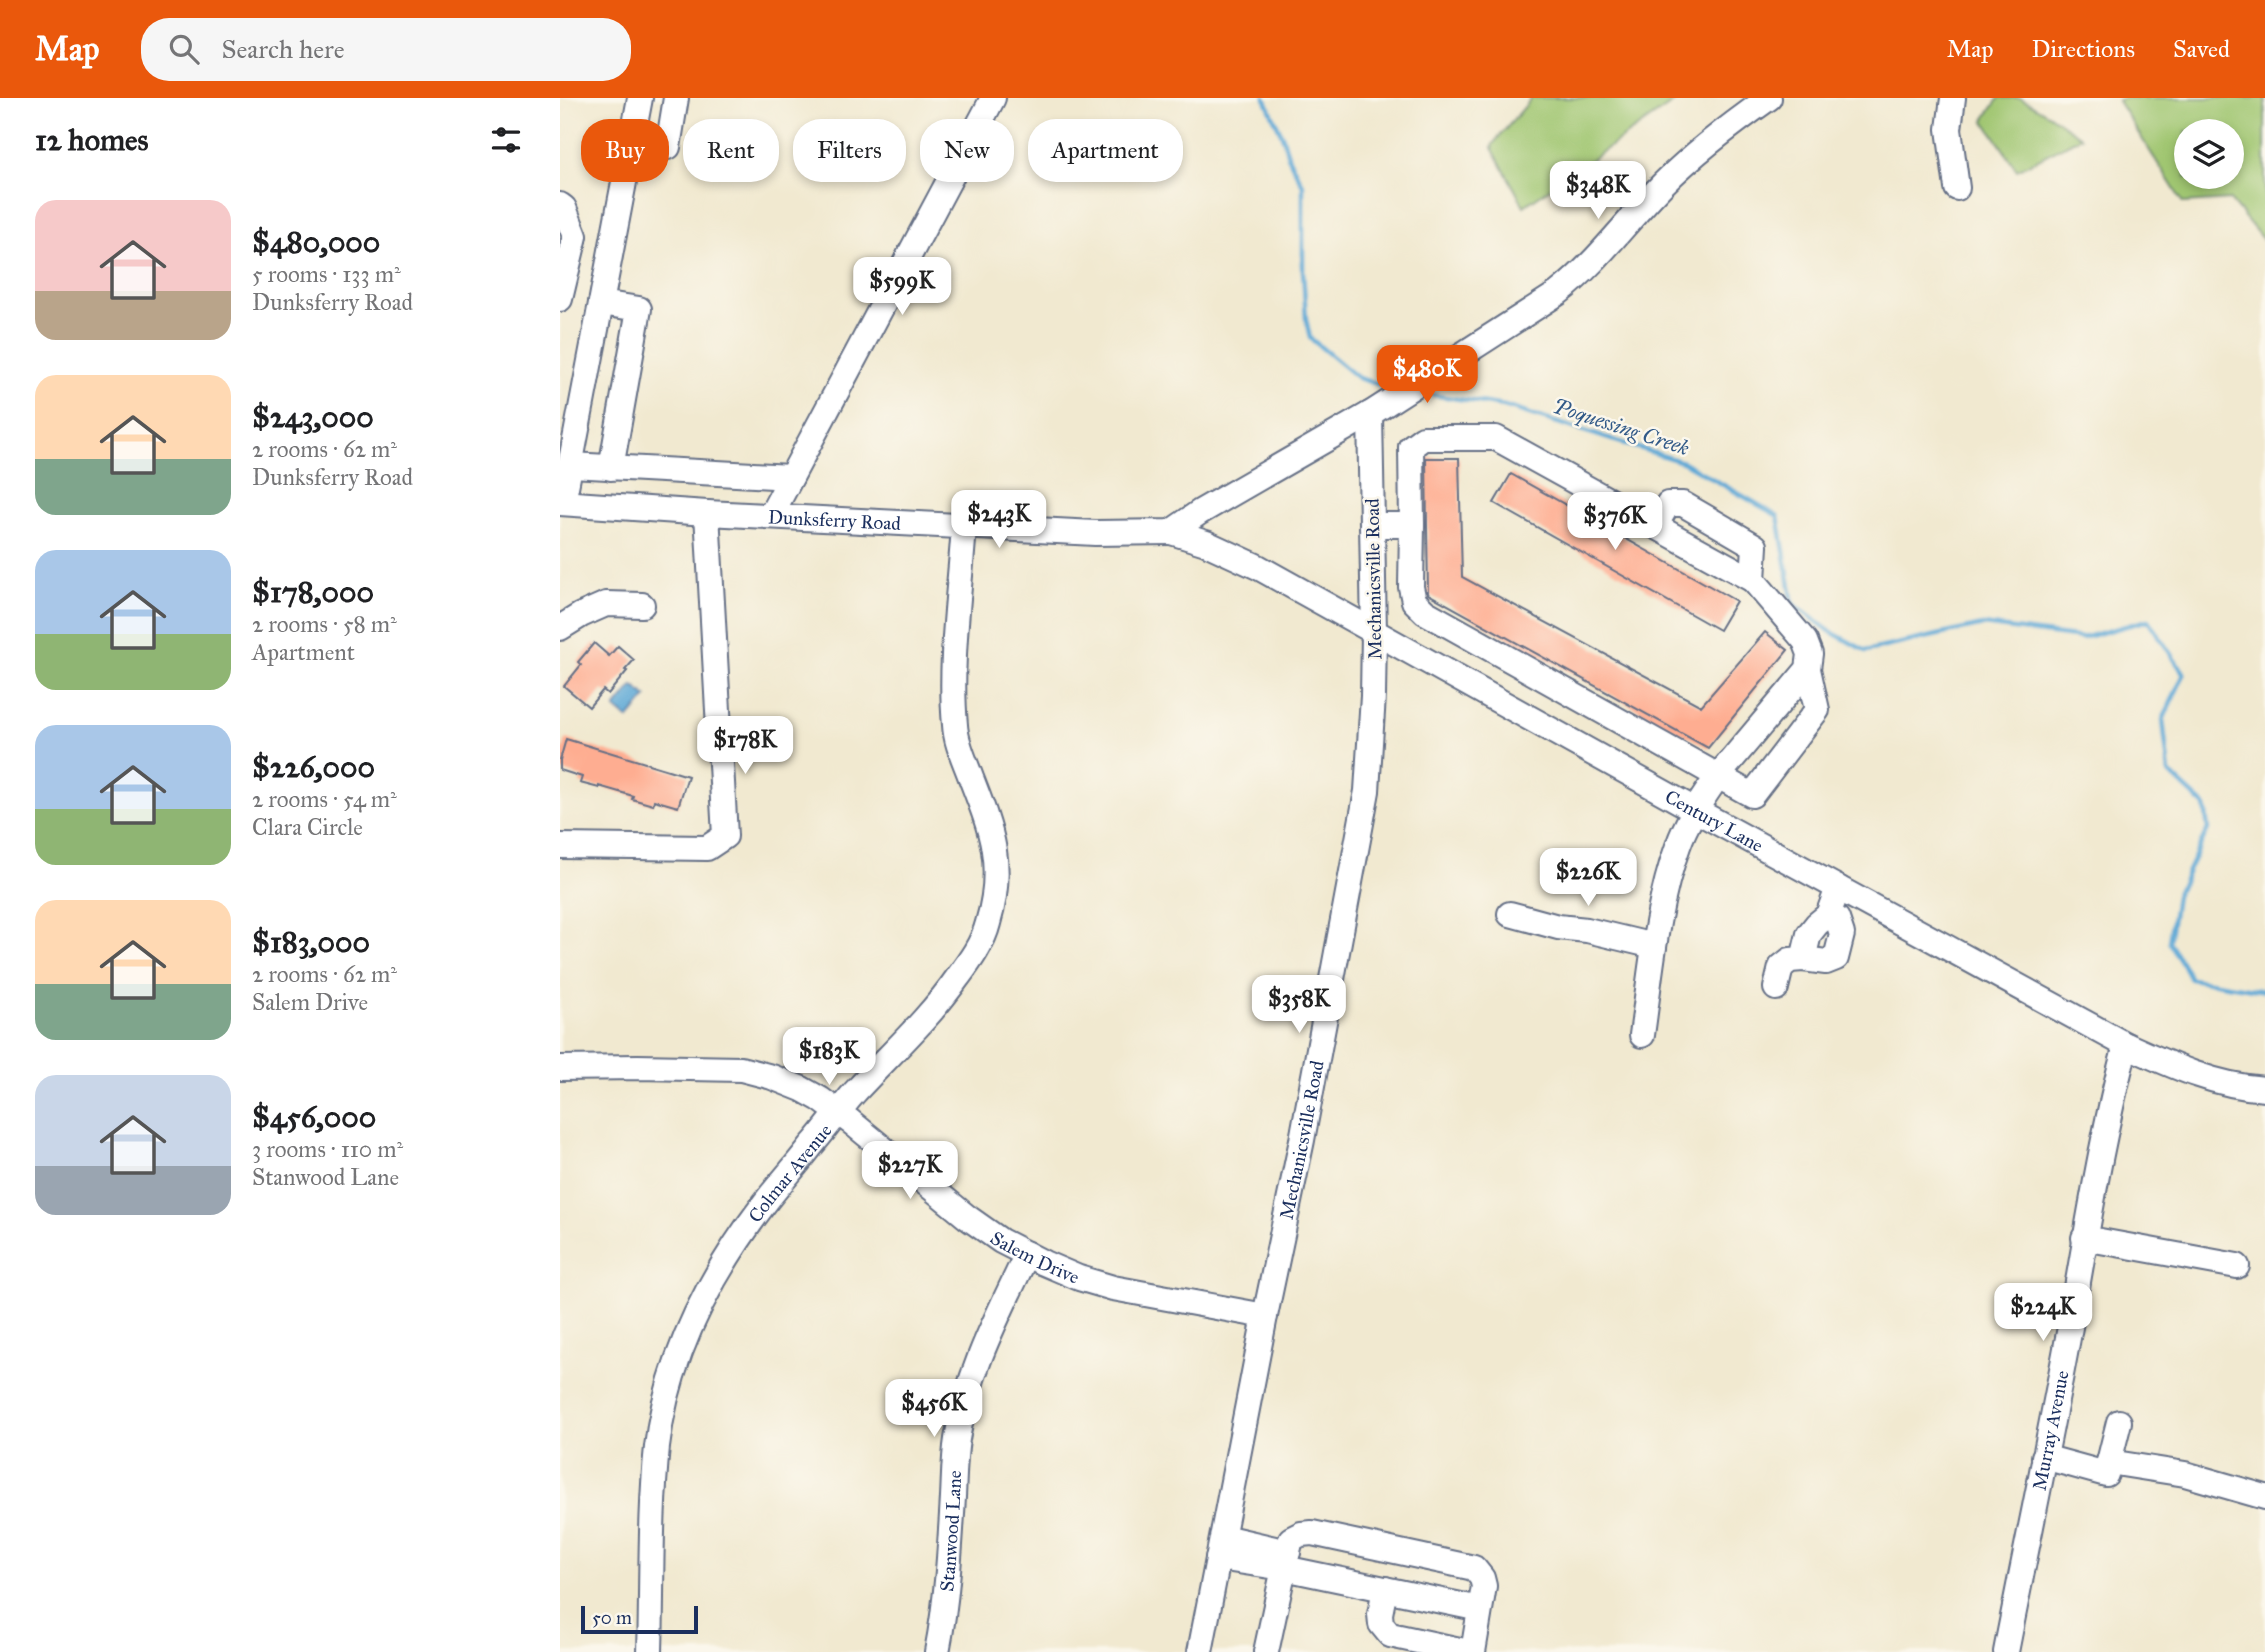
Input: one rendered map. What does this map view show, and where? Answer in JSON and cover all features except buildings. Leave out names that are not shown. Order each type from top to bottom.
[{"type":"street","points":[[636,119],[640,98]]},
{"type":"street","points":[[669,141],[676,98]]},
{"type":"street","points":[[771,515],[993,98]]},
{"type":"street","points":[[1171,531],[1379,409],[1577,278],[1686,162],[1721,132],[1769,98]]},
{"type":"street","points":[[1952,98],[1949,129],[1957,188]]},
{"type":"street","points":[[562,503],[624,182]]},
{"type":"street","points":[[560,205],[564,208],[575,236],[560,299]]},
{"type":"street","points":[[601,303],[639,309],[611,468]]},
{"type":"street","name":"Mechanicsville Road","points":[[1200,1652],[1310,1101],[1367,791],[1373,696],[1373,525],[1379,409]]},
{"type":"street","points":[[1496,438],[1655,526],[1753,580],[1805,641],[1810,654],[1808,669],[1817,710],[1752,795],[1424,611],[1415,601],[1411,587],[1411,447],[1423,439],[1496,438]]},
{"type":"street","points":[[570,465],[791,477]]},
{"type":"street","name":"Dunksferry Road","points":[[562,503],[1096,533],[1171,531]]},
{"type":"street","points":[[1655,526],[1668,504],[1684,504],[1755,546],[1753,580]]},
{"type":"street","points":[[560,846],[707,848],[725,836],[708,513]]},
{"type":"street","points":[[1373,525],[1412,524]]},
{"type":"street","name":"Colmar Avenue","points":[[650,1652],[657,1445],[664,1408],[680,1354],[707,1294],[733,1247],[764,1203],[838,1112],[926,1019],[965,967],[985,933],[996,892],[994,845],[958,745],[955,727],[955,657],[964,526]]},
{"type":"street","name":"Century Lane","points":[[1171,531],[1206,542],[1258,567],[2126,1045],[2163,1062],[2223,1083],[2265,1089]]},
{"type":"street","points":[[560,628],[606,604],[642,605]]},
{"type":"street","points":[[1643,1035],[1654,946],[1678,843],[1695,810],[1718,776],[1808,669]]},
{"type":"street","points":[[1803,959],[1809,934],[1828,915],[1838,888]]},
{"type":"street","points":[[1510,914],[1558,927],[1587,930],[1654,946]]},
{"type":"street","points":[[1776,988],[1781,967],[1790,960],[1826,962],[1836,958],[1842,934],[1836,919],[1828,915]]},
{"type":"street","name":"Murray Avenue","points":[[2006,1652],[2084,1238],[2111,1103],[2126,1045]]},
{"type":"street","name":"Salem Drive","points":[[560,1068],[741,1069],[772,1077],[802,1088],[838,1112],[967,1217],[1001,1241],[1027,1254],[1079,1278],[1113,1287],[1265,1316]]},
{"type":"street","points":[[2084,1238],[2237,1266]]},
{"type":"street","name":"Stanwood Lane","points":[[937,1652],[946,1610],[957,1440],[964,1405],[972,1376],[990,1332],[1027,1254]]},
{"type":"street","points":[[2044,1457],[2106,1474],[2119,1422]]},
{"type":"street","points":[[2109,1462],[2185,1474],[2265,1497]]},
{"type":"street","points":[[1266,1652],[1291,1539],[1312,1533],[1474,1568],[1482,1578],[1484,1586],[1471,1652],[1390,1634],[1381,1624],[1380,1614],[1385,1590]]},
{"type":"street","points":[[1220,1547],[1286,1560],[1385,1590],[1480,1609]]},
{"type":"green space","points":[[1532,98],[1680,98],[1524,206],[1492,148]]},
{"type":"green space","points":[[1999,98],[2020,98],[2081,137],[2017,170],[1984,120]]},
{"type":"green space","points":[[2123,98],[2265,98],[2265,242],[2230,200],[2183,203],[2174,189],[2244,189],[2244,119],[2174,119],[2174,189],[2118,101]]},
{"type":"water","points":[[633,686],[647,697],[628,719],[615,708]]},
{"type":"waterway","name":"Poquessing Creek","points":[[1265,98],[1283,138],[1289,159],[1303,185],[1303,271],[1310,338],[1358,378],[1394,389]]},
{"type":"waterway","name":"Poquessing Creek","points":[[1420,393],[1504,406],[1683,462],[1778,516],[1793,604],[1831,632],[1866,651],[1983,625],[2082,638],[2148,620],[2184,674],[2163,720],[2169,773],[2205,806],[2208,829],[2176,896],[2169,942],[2191,979],[2265,991]]}]
